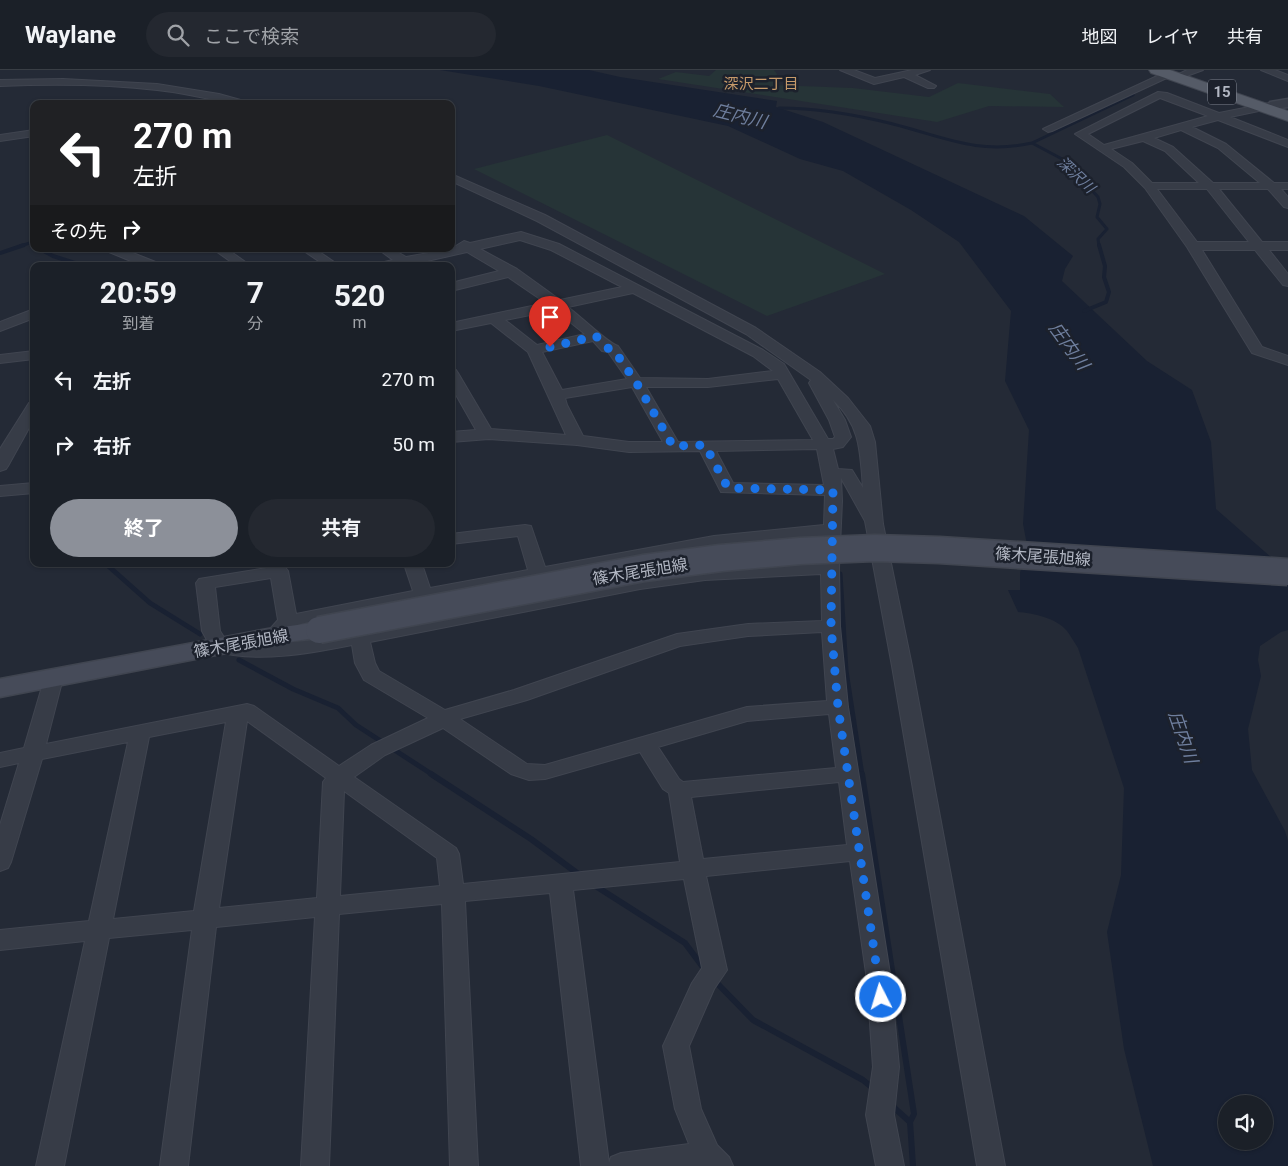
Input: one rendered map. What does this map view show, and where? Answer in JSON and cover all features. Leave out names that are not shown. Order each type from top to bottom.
[{"type":"main road","name":"15","points":[[1170,72],[1288,110]]},
{"type":"main road","name":"15","points":[[1275,105],[1288,116]]},
{"type":"main road","name":"篠木尾張旭線","points":[[0,688],[220,646],[278,630],[319,630],[644,568],[712,559],[800,551],[875,548],[939,550],[1288,572]]},
{"type":"street","points":[[845,70],[874,81],[926,70]]},
{"type":"street","points":[[1048,130],[1170,72],[1198,70]]},
{"type":"street","points":[[1266,70],[1288,78]]},
{"type":"street","points":[[904,74],[931,86]]},
{"type":"street","points":[[0,83],[60,82],[165,87],[200,92],[233,100]]},
{"type":"street","points":[[1288,144],[1163,95],[1158,95],[1080,134],[1128,165],[1149,186],[1193,246],[1258,350],[1288,361]]},
{"type":"street","points":[[1104,148],[1146,138],[1217,116],[1275,105]]},
{"type":"street","points":[[1183,127],[1222,146],[1272,187],[1288,204]]},
{"type":"street","points":[[0,138],[30,134]]},
{"type":"street","points":[[1146,138],[1169,149],[1211,187],[1288,282]]},
{"type":"street","points":[[455,179],[541,218],[751,331],[815,375],[843,401],[862,426],[867,442],[874,524],[902,666],[991,1166]]},
{"type":"street","points":[[1149,186],[1288,186]]},
{"type":"street","points":[[455,251],[521,236],[555,247],[758,352],[779,368],[824,446],[832,482],[831,626],[838,707],[879,980],[886,1067],[880,1115],[890,1166]]},
{"type":"street","points":[[455,240],[512,272],[560,305],[607,348],[613,349],[636,382],[673,446]]},
{"type":"street","points":[[1193,246],[1288,246]]},
{"type":"street","points":[[120,252],[144,262]]},
{"type":"street","points":[[224,252],[239,262]]},
{"type":"street","points":[[312,252],[328,262]]},
{"type":"street","points":[[389,252],[405,262],[450,252]]},
{"type":"street","points":[[455,286],[512,272]]},
{"type":"street","points":[[455,326],[634,289]]},
{"type":"street","points":[[0,310],[30,321]]},
{"type":"street","points":[[0,328],[30,314]]},
{"type":"street","points":[[495,319],[534,350],[577,440]]},
{"type":"street","points":[[534,350],[596,336]]},
{"type":"street","points":[[0,359],[30,356]]},
{"type":"street","points":[[557,395],[636,382],[708,383],[782,374]]},
{"type":"street","points":[[455,438],[486,434],[577,440],[629,447],[705,445],[824,446],[837,444],[843,437],[837,420],[816,383],[815,375]]},
{"type":"street","points":[[455,380],[486,434]]},
{"type":"street","points":[[0,466],[11,443],[30,412]]},
{"type":"street","points":[[705,445],[728,488],[832,482],[846,472],[874,524]]},
{"type":"street","points":[[0,491],[30,488]]},
{"type":"street","points":[[455,539],[525,530],[538,574]]},
{"type":"street","points":[[830,568],[705,575],[640,584],[317,646],[249,652],[220,646],[212,631],[205,583],[279,571],[278,630],[327,613],[644,554],[682,545],[767,534],[833,530]]},
{"type":"street","points":[[415,567],[423,595]]},
{"type":"street","points":[[315,1166],[334,782],[387,745],[443,718],[460,711],[520,695],[677,640],[748,630],[831,626]]},
{"type":"street","points":[[360,638],[365,663],[371,675],[443,718],[519,769],[529,773],[545,772],[747,714],[838,707]]},
{"type":"street","points":[[0,862],[33,753],[53,678]]},
{"type":"street","points":[[0,760],[247,711],[448,854],[453,894],[464,1166]]},
{"type":"street","points":[[174,1166],[205,919],[238,712]]},
{"type":"street","points":[[50,1166],[140,732]]},
{"type":"street","points":[[644,744],[671,784],[679,790],[848,774]]},
{"type":"street","points":[[621,1166],[713,1160],[688,1109],[676,1046],[710,976],[679,790]]},
{"type":"street","points":[[0,940],[860,852]]},
{"type":"street","points":[[579,882],[595,1166]]},
{"type":"shaded area","points":[[716,70],[774,70],[777,74],[774,85],[853,88],[929,97],[958,83],[1050,94],[1064,107],[989,106],[937,122],[658,79],[676,72],[709,76]]},
{"type":"shaded area","points":[[607,135],[885,274],[767,316],[474,169]]},
{"type":"water","name":"庄内川","points":[[440,70],[589,70],[620,77],[777,101],[776,107],[823,122],[1024,216],[1073,256],[1065,269],[1062,281],[1147,361],[1192,390],[1211,442],[1216,509],[1288,572],[1288,630],[1281,632],[1260,646],[1258,660],[1261,676],[1248,729],[1252,770],[1285,831],[1288,841],[1288,1166],[1153,1166],[1124,1049],[1107,932],[1121,875],[1124,788],[1078,648],[1063,626],[1037,615],[1018,612],[1008,590],[1020,590],[1020,573],[1027,545],[1023,524],[1029,430],[1005,381],[1011,311],[959,242],[911,210],[843,171],[800,159],[728,126],[539,86]]},
{"type":"waterway","name":"深沢川","points":[[1032,143],[1133,95]]},
{"type":"waterway","name":"深沢川","points":[[779,108],[807,109],[851,115],[978,146],[995,147],[1032,143]]},
{"type":"waterway","name":"深沢川","points":[[1032,143],[1064,160],[1098,197],[1100,204],[1097,217],[1107,229],[1098,239],[1099,246]]},
{"type":"waterway","points":[[20,246],[30,243]]},
{"type":"waterway","points":[[0,253],[24,245]]},
{"type":"waterway","name":"深沢川","points":[[1084,311],[1106,302],[1109,292],[1104,277],[1105,266],[1099,245]]},
{"type":"waterway","points":[[46,252],[72,262]]},
{"type":"waterway","points":[[109,567],[150,603],[200,634]]},
{"type":"waterway","points":[[840,574],[846,671],[862,775]]},
{"type":"waterway","points":[[239,660],[293,689],[338,708],[356,725],[433,775]]},
{"type":"waterway","points":[[431,774],[531,839],[581,876]]},
{"type":"waterway","points":[[862,774],[914,1114],[910,1122]]},
{"type":"waterway","points":[[594,885],[685,943],[705,970]]},
{"type":"waterway","points":[[714,980],[753,1020],[863,1080],[875,1090]]},
{"type":"waterway","points":[[890,1104],[910,1122]]},
{"type":"waterway","points":[[910,1122],[913,1166]]},
{"type":"district","name":"深沢二丁目","points":[[761,84]]},
{"type":"route","points":[[550,347],[596,336],[607,348],[613,349],[636,382],[673,446],[705,445],[728,488],[833,490],[833,530],[830,568],[831,626],[838,707],[881,997]]}]
